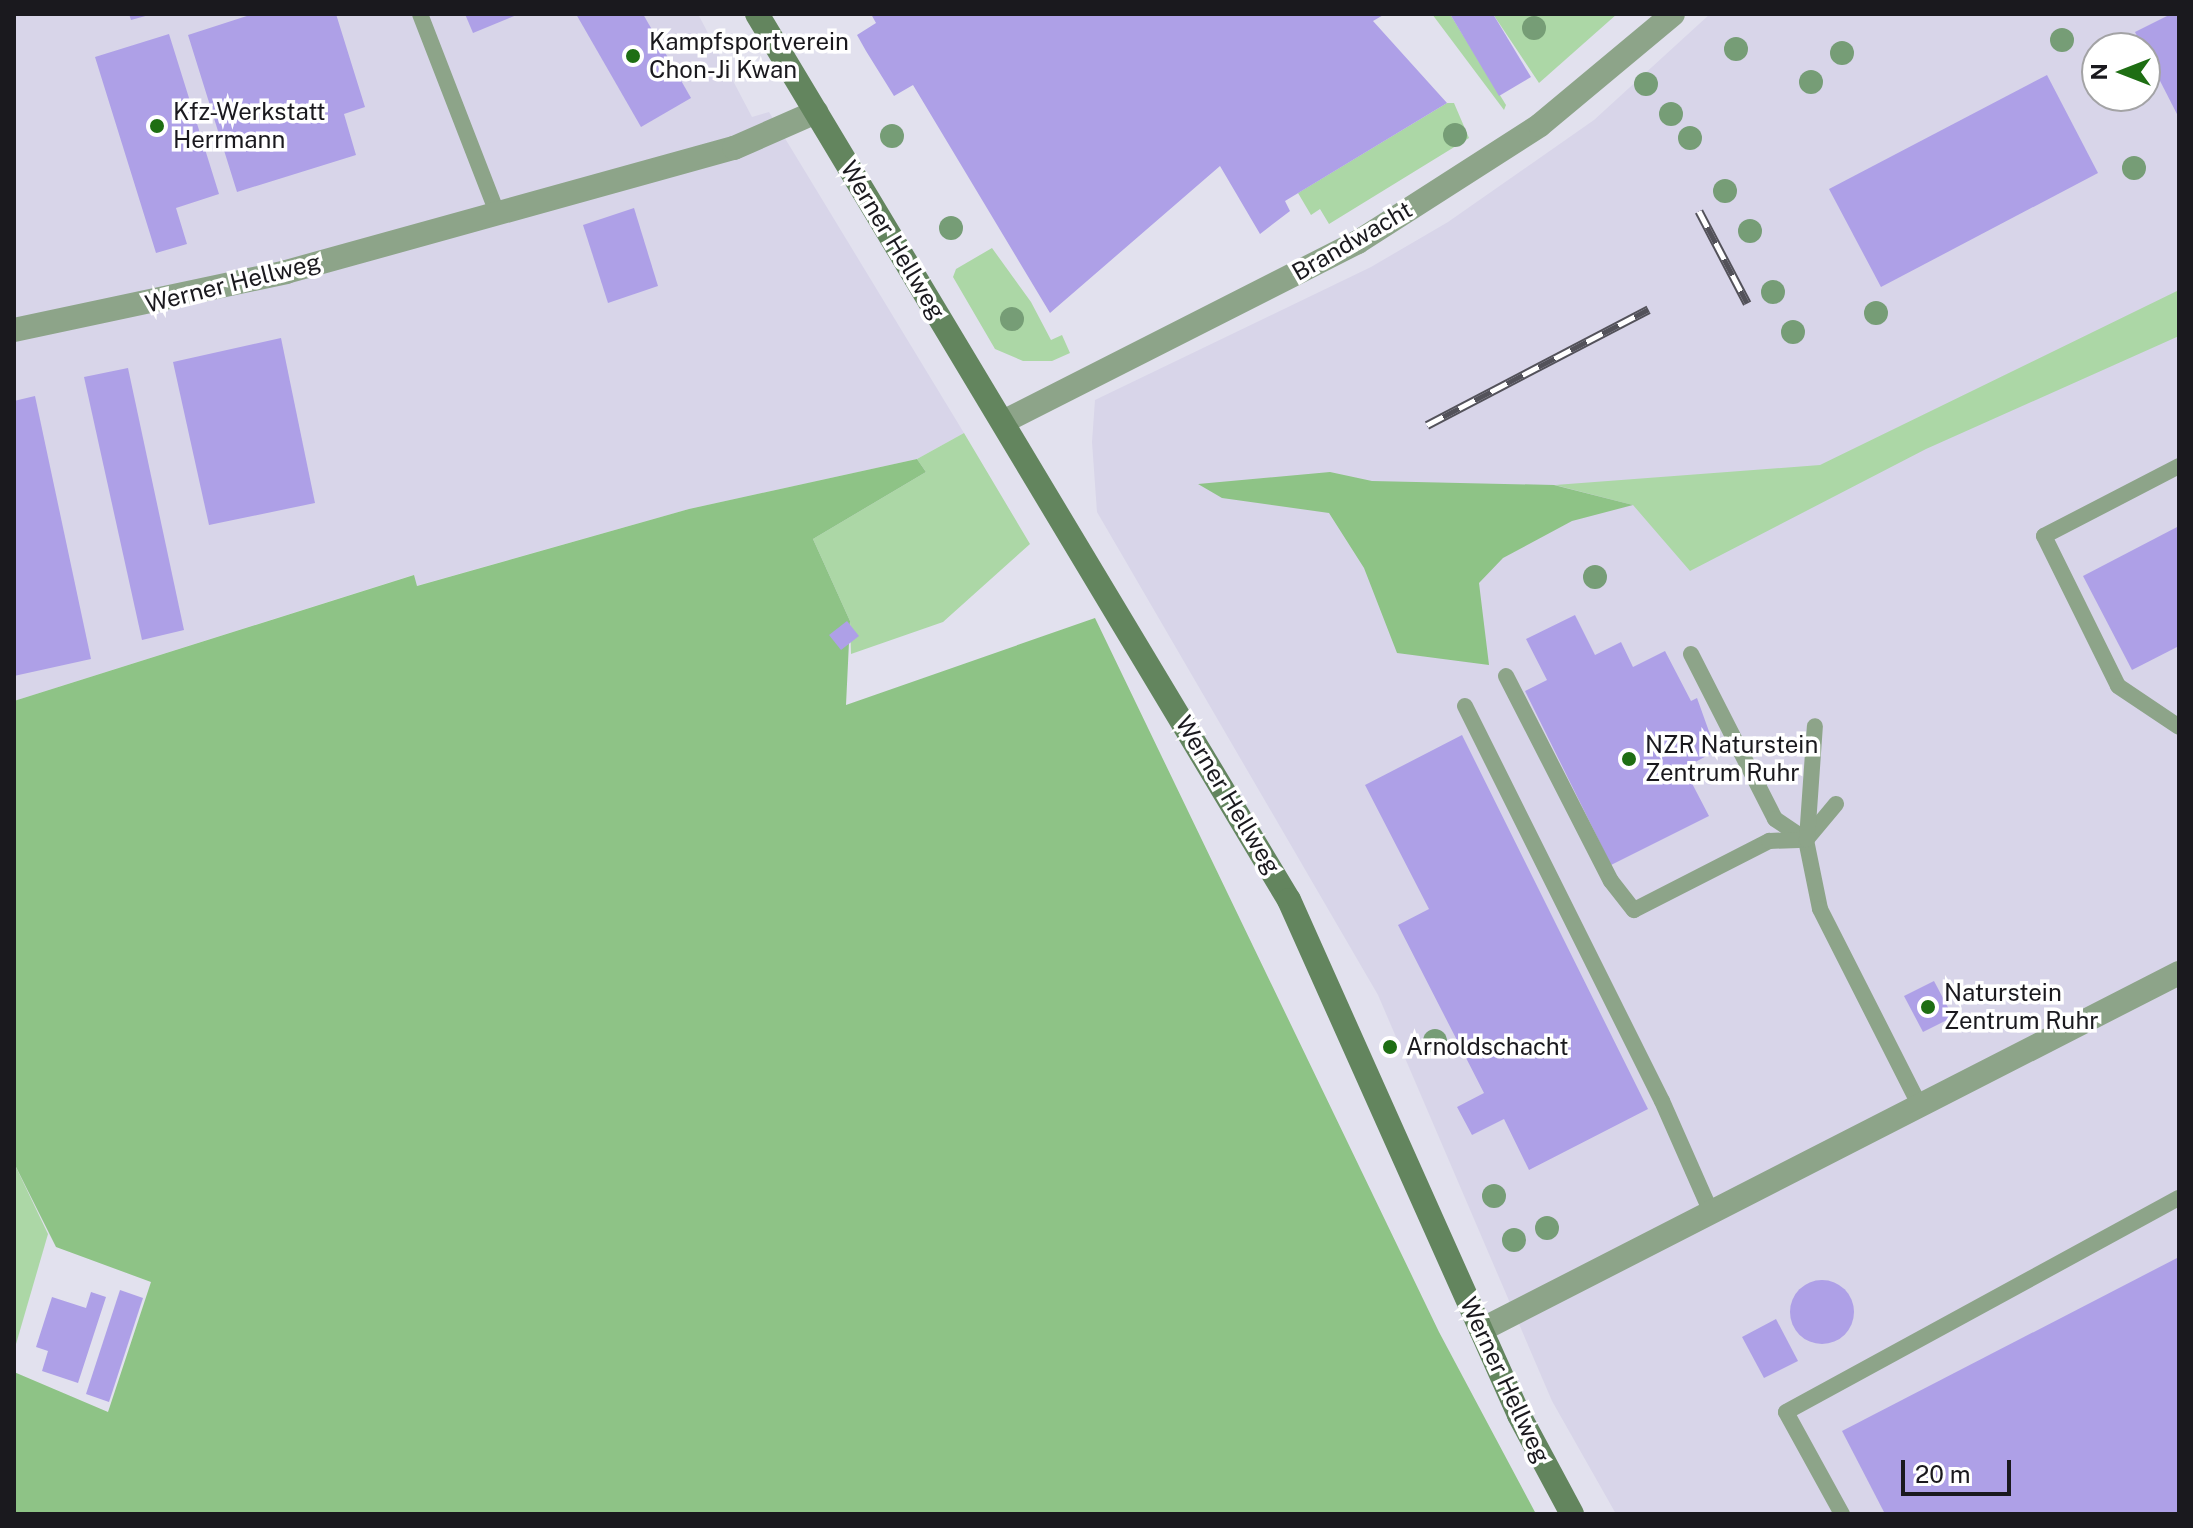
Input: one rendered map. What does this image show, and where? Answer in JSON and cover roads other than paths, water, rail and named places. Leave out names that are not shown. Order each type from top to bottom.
[{"type":"main road","name":"Werner Hellweg","points":[[757,14],[1289,900],[1519,1415],[1572,1514]]},
{"type":"street","name":"Brandwacht","points":[[1003,422],[1358,242],[1540,125],[1667,16]]},
{"type":"street","name":"Werner Hellweg","points":[[14,330],[286,272],[734,148],[816,112]]},
{"type":"street","points":[[1481,1330],[2179,973]]},
{"type":"lane","points":[[420,14],[497,213]]},
{"type":"lane","points":[[2179,466],[2044,536],[2118,686],[2179,727]]},
{"type":"lane","points":[[1691,654],[1775,819],[1806,840]]},
{"type":"lane","points":[[1506,676],[1611,881],[1634,910],[1769,841],[1806,840],[1836,804]]},
{"type":"lane","points":[[1465,706],[1662,1101],[1711,1212]]},
{"type":"lane","points":[[1815,726],[1806,840],[1820,909],[1920,1106]]},
{"type":"lane","points":[[1842,1514],[1786,1412],[2179,1198]]},
{"type":"railway","points":[[1699,211],[1747,303]]},
{"type":"railway","points":[[1427,425],[1649,309]]},
{"type":"place","name":"Kampfsportverein Chon-Ji Kwan","points":[[633,56]]},
{"type":"place","name":"Kfz-Werkstatt Herrmann","points":[[157,126]]},
{"type":"place","name":"NZR Naturstein Zentrum Ruhr","points":[[1629,759]]},
{"type":"place","name":"Naturstein Zentrum Ruhr","points":[[1928,1007]]},
{"type":"place","name":"Arnoldschacht","points":[[1390,1047]]}]
